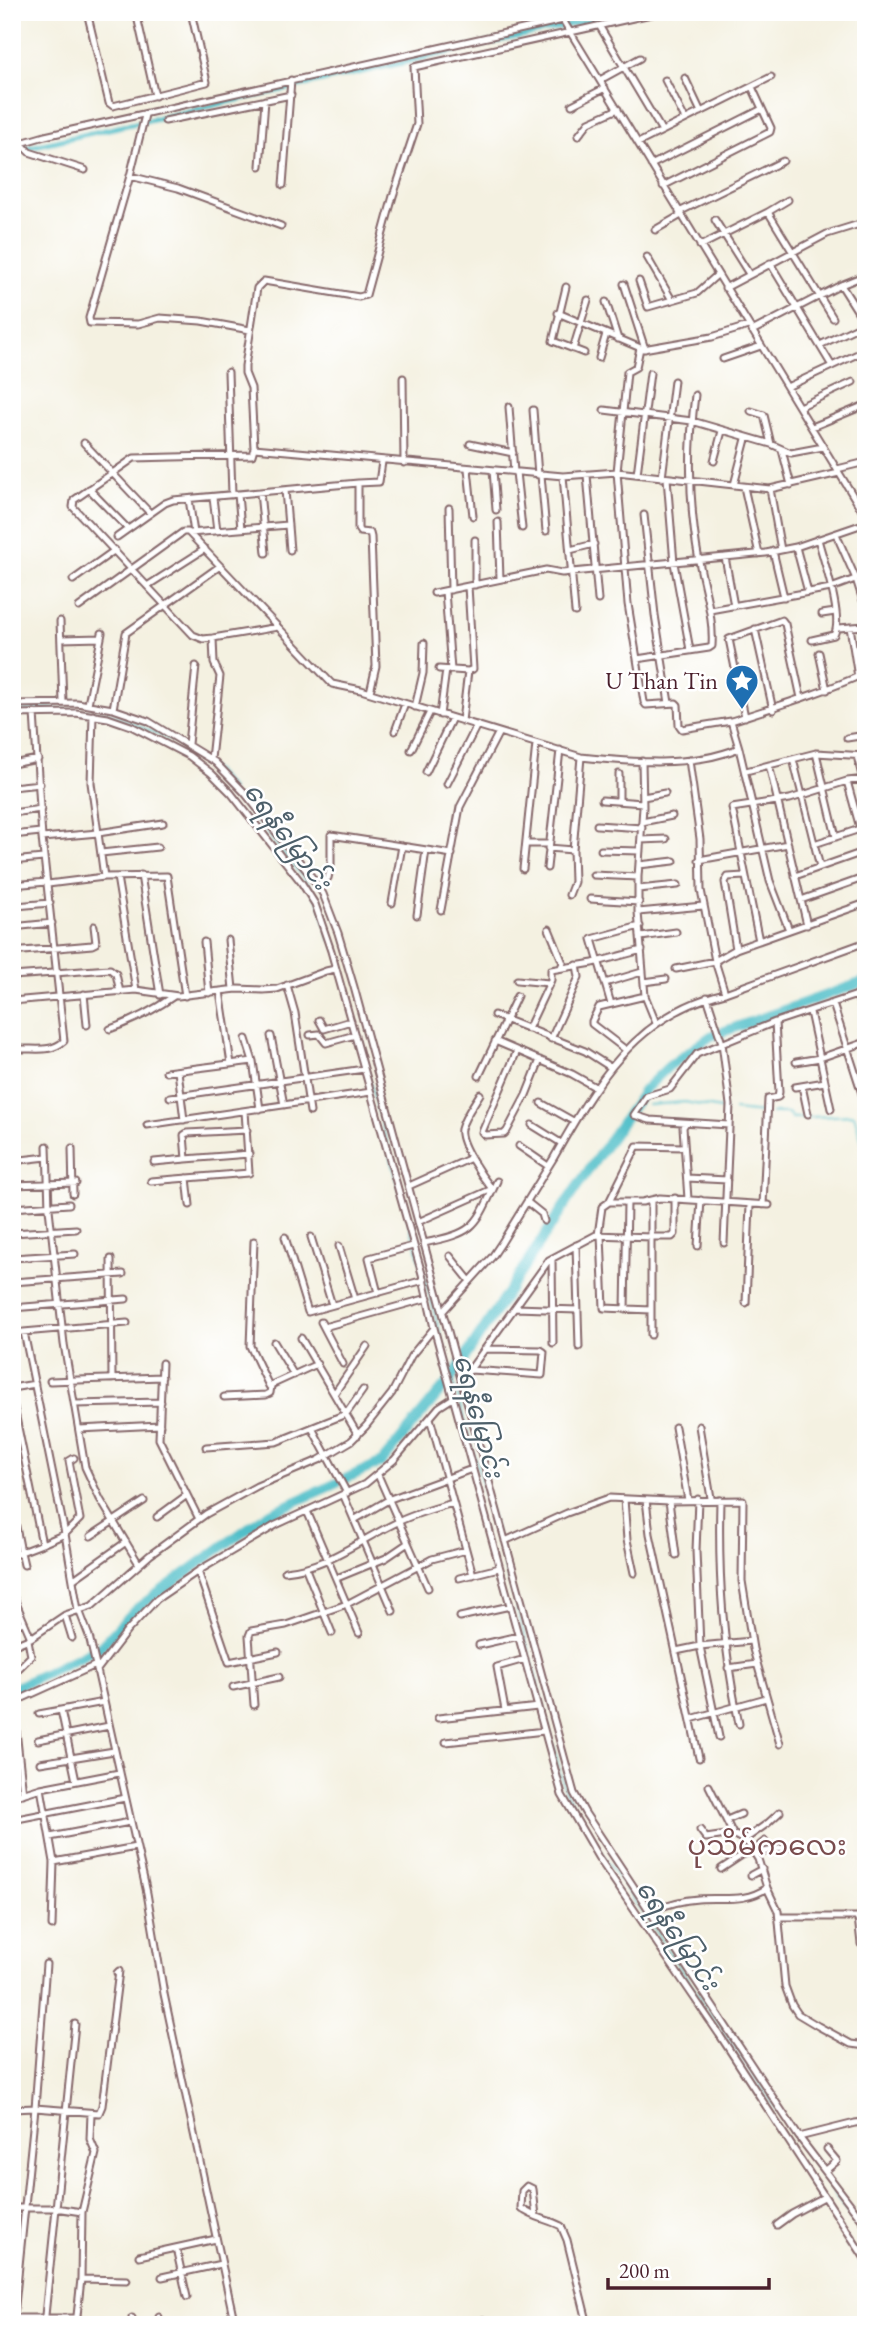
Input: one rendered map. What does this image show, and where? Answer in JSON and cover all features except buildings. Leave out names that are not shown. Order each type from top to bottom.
[{"type":"street","points":[[87,12],[109,103],[113,106],[207,82],[191,12]]},
{"type":"street","points":[[136,12],[155,96]]},
{"type":"street","points":[[558,12],[866,517]]},
{"type":"street","points":[[278,627],[213,638],[202,639],[193,635],[73,507],[74,500],[134,458],[252,455],[254,448],[251,388],[245,373],[257,288],[264,281],[359,297],[366,295],[393,196],[417,124],[414,67],[660,12]]},
{"type":"street","points":[[12,149],[145,114],[563,21]]},
{"type":"street","points":[[600,27],[662,131]]},
{"type":"street","points":[[600,80],[640,58]]},
{"type":"street","points":[[638,144],[771,77]]},
{"type":"street","points":[[685,78],[701,112]]},
{"type":"street","points":[[283,185],[292,80]]},
{"type":"street","points":[[665,80],[685,120]]},
{"type":"street","points":[[663,186],[769,132],[771,128],[752,87]]},
{"type":"street","points":[[572,105],[605,88]]},
{"type":"street","points":[[165,121],[291,95]]},
{"type":"street","points":[[260,166],[265,100]]},
{"type":"street","points":[[578,136],[589,122],[618,109]]},
{"type":"street","points":[[650,164],[762,109]]},
{"type":"street","points":[[145,114],[89,318],[90,323],[138,324],[160,318],[201,321],[250,330]]},
{"type":"street","points":[[24,146],[85,170]]},
{"type":"street","points":[[655,230],[680,213],[783,161]]},
{"type":"street","points":[[130,176],[178,188],[281,226]]},
{"type":"street","points":[[700,246],[788,201]]},
{"type":"street","points":[[768,212],[833,318]]},
{"type":"street","points":[[715,220],[748,274]]},
{"type":"street","points":[[725,288],[832,232],[866,222]]},
{"type":"street","points":[[646,257],[672,300]]},
{"type":"street","points":[[770,263],[832,366]]},
{"type":"street","points":[[639,281],[647,306],[697,293],[717,275]]},
{"type":"street","points":[[558,313],[643,348],[750,329],[866,275]]},
{"type":"street","points":[[624,284],[643,348],[636,367],[628,372],[617,472],[628,604],[646,705],[678,705],[679,725],[682,729],[732,721],[773,710],[866,673]]},
{"type":"street","points":[[820,345],[865,323],[841,285]]},
{"type":"street","points":[[566,287],[553,341],[584,353]]},
{"type":"street","points":[[573,349],[587,300]]},
{"type":"street","points":[[606,302],[618,339]]},
{"type":"street","points":[[599,358],[606,334]]},
{"type":"street","points":[[723,359],[761,345]]},
{"type":"street","points":[[787,387],[866,350]]},
{"type":"street","points":[[228,372],[229,456],[241,529]]},
{"type":"street","points":[[637,474],[650,373]]},
{"type":"street","points":[[403,378],[404,463]]},
{"type":"street","points":[[674,381],[664,478],[674,563],[690,650]]},
{"type":"street","points":[[799,407],[853,383]]},
{"type":"street","points":[[637,659],[709,649],[712,646],[713,624],[699,560],[690,480],[695,395]]},
{"type":"street","points":[[812,428],[863,406]]},
{"type":"street","points":[[509,407],[522,528]]},
{"type":"street","points":[[533,410],[546,531]]},
{"type":"street","points":[[604,410],[692,421],[746,439],[771,444],[782,450],[800,453],[823,447]]},
{"type":"street","points":[[751,411],[764,415],[771,444]]},
{"type":"street","points":[[714,461],[722,431]]},
{"type":"street","points":[[734,485],[746,439]]},
{"type":"street","points":[[84,443],[150,513]]},
{"type":"street","points":[[470,444],[513,453]]},
{"type":"street","points":[[254,448],[563,477],[617,472],[770,489],[866,461]]},
{"type":"street","points":[[782,450],[791,485]]},
{"type":"street","points":[[117,537],[169,501],[379,482],[382,462]]},
{"type":"street","points":[[468,468],[473,516]]},
{"type":"street","points":[[493,470],[496,510]]},
{"type":"street","points":[[587,475],[598,600]]},
{"type":"street","points":[[563,477],[575,612]]},
{"type":"street","points":[[358,483],[358,529],[370,533],[371,537],[376,666],[370,692]]},
{"type":"street","points":[[744,487],[759,554]]},
{"type":"street","points":[[89,488],[128,529]]},
{"type":"street","points":[[770,489],[781,550]]},
{"type":"street","points":[[285,490],[290,550]]},
{"type":"street","points":[[260,492],[267,553]]},
{"type":"street","points":[[213,497],[216,531]]},
{"type":"street","points":[[189,499],[192,533],[332,684],[370,692],[581,757],[642,761],[689,760],[725,754],[739,748]]},
{"type":"street","points":[[440,715],[445,670],[449,508]]},
{"type":"street","points":[[644,515],[669,703]]},
{"type":"street","points":[[498,522],[500,579]]},
{"type":"street","points":[[434,593],[546,570],[557,573],[627,568],[759,554],[796,547],[866,523]]},
{"type":"street","points":[[79,607],[183,532],[288,525]]},
{"type":"street","points":[[836,534],[864,604]]},
{"type":"street","points":[[475,540],[475,584]]},
{"type":"street","points":[[812,640],[834,635],[838,628],[818,540]]},
{"type":"street","points":[[570,550],[594,544]]},
{"type":"street","points":[[796,547],[808,592]]},
{"type":"street","points":[[147,586],[205,549]]},
{"type":"street","points":[[73,580],[115,551]]},
{"type":"street","points":[[773,551],[784,597]]},
{"type":"street","points":[[725,557],[734,606]]},
{"type":"street","points":[[113,709],[126,633],[220,566]]},
{"type":"street","points":[[710,610],[831,588],[866,575]]},
{"type":"street","points":[[445,670],[473,669],[468,586]]},
{"type":"street","points":[[822,614],[835,611]]},
{"type":"street","points":[[60,621],[63,702]]},
{"type":"street","points":[[745,717],[729,639],[755,629],[784,622],[801,698]]},
{"type":"street","points":[[838,628],[866,626]]},
{"type":"street","points":[[850,627],[858,677]]},
{"type":"street","points":[[755,629],[773,710]]},
{"type":"street","points":[[61,639],[102,636],[88,704]]},
{"type":"street","points":[[211,759],[220,676],[214,663],[213,638]]},
{"type":"street","points":[[415,707],[423,673],[424,643]]},
{"type":"street","points":[[819,653],[827,690]]},
{"type":"street","points":[[188,744],[195,666]]},
{"type":"street","points":[[462,721],[468,671]]},
{"type":"street","points":[[12,704],[63,702],[113,709],[148,721],[188,744],[211,759],[242,791],[317,885],[330,910],[348,964],[574,1793],[584,1813],[799,2137],[863,2214],[866,2225]]},
{"type":"street","points":[[19,1049],[40,1050],[60,1045],[64,1041],[48,883],[43,858],[40,783],[32,704]]},
{"type":"street","points":[[395,731],[405,704]]},
{"type":"street","points":[[411,750],[430,712]]},
{"type":"street","points":[[12,714],[93,715],[131,726],[188,756],[211,773],[236,798],[315,904],[372,1093],[424,1280],[434,1328],[562,1795],[626,1899],[719,2034],[866,2260]]},
{"type":"street","points":[[93,715],[91,783],[104,877]]},
{"type":"street","points":[[426,772],[452,719]]},
{"type":"street","points":[[732,721],[770,881],[789,930]]},
{"type":"street","points":[[447,784],[477,725]]},
{"type":"street","points":[[441,910],[460,807],[499,732]]},
{"type":"street","points":[[846,738],[866,735]]},
{"type":"street","points":[[523,869],[536,744]]},
{"type":"street","points":[[547,868],[559,750]]},
{"type":"street","points":[[746,771],[816,752],[866,756]]},
{"type":"street","points":[[816,752],[836,837]]},
{"type":"street","points":[[857,756],[865,779],[866,792]]},
{"type":"street","points":[[569,895],[574,882],[573,850],[581,757]]},
{"type":"street","points":[[793,758],[820,867]]},
{"type":"street","points":[[12,764],[38,759]]},
{"type":"street","points":[[689,760],[697,811],[704,906],[715,961],[725,993]]},
{"type":"street","points":[[642,761],[638,912],[645,996],[656,1023]]},
{"type":"street","points":[[769,765],[807,925]]},
{"type":"street","points":[[619,774],[619,802]]},
{"type":"street","points":[[759,941],[731,809],[778,802],[824,787],[865,779]]},
{"type":"street","points":[[814,844],[863,827],[847,781]]},
{"type":"street","points":[[12,787],[40,783]]},
{"type":"street","points":[[236,798],[242,791]]},
{"type":"street","points":[[602,800],[643,800],[665,793]]},
{"type":"street","points":[[12,813],[41,809]]},
{"type":"street","points":[[597,825],[642,825],[672,816]]},
{"type":"street","points":[[12,835],[98,833],[163,823]]},
{"type":"street","points":[[317,885],[328,878],[331,835],[452,855]]},
{"type":"street","points":[[641,840],[666,839]]},
{"type":"street","points":[[526,844],[573,850]]},
{"type":"street","points":[[699,860],[788,844]]},
{"type":"street","points":[[392,903],[402,846]]},
{"type":"street","points":[[101,853],[158,847]]},
{"type":"street","points":[[417,915],[426,850]]},
{"type":"street","points":[[601,850],[640,851]]},
{"type":"street","points":[[795,876],[866,851]]},
{"type":"street","points":[[12,861],[43,858]]},
{"type":"street","points":[[639,865],[674,861]]},
{"type":"street","points":[[141,875],[160,995]]},
{"type":"street","points":[[593,875],[638,877]]},
{"type":"street","points":[[12,885],[104,877],[167,876],[185,996]]},
{"type":"street","points":[[736,950],[724,883],[728,877],[744,876]]},
{"type":"street","points":[[117,877],[136,990]]},
{"type":"street","points":[[801,900],[866,877]]},
{"type":"street","points":[[638,890],[678,885]]},
{"type":"street","points":[[590,899],[639,902]]},
{"type":"street","points":[[16,906],[50,903]]},
{"type":"street","points":[[676,969],[715,961],[759,941],[866,903]]},
{"type":"street","points":[[638,912],[704,906]]},
{"type":"street","points":[[12,927],[52,923]]},
{"type":"street","points":[[12,952],[95,944],[94,926]]},
{"type":"street","points":[[611,1004],[605,983],[594,962],[592,939],[640,926]]},
{"type":"street","points":[[549,929],[563,963],[561,967]]},
{"type":"street","points":[[641,937],[677,932]]},
{"type":"street","points":[[228,940],[233,989]]},
{"type":"street","points":[[204,942],[209,993]]},
{"type":"street","points":[[434,1319],[444,1314],[492,1257],[573,1121],[610,1067],[656,1023],[706,997],[725,993],[866,942]]},
{"type":"street","points":[[528,1029],[550,983],[551,970],[642,950]]},
{"type":"street","points":[[551,1039],[579,977],[577,965]]},
{"type":"street","points":[[12,976],[110,969],[116,974],[120,992]]},
{"type":"street","points":[[12,1001],[136,990],[185,996],[233,989],[262,990],[335,970]]},
{"type":"street","points":[[605,983],[642,972]]},
{"type":"street","points":[[644,982],[666,979]]},
{"type":"street","points":[[517,980],[550,983]]},
{"type":"street","points":[[287,985],[295,1013],[310,1112]]},
{"type":"street","points":[[220,991],[231,1064]]},
{"type":"street","points":[[729,1125],[685,1124],[650,1120],[634,1115],[647,1096],[670,1089],[697,1055],[775,1022],[866,992]]},
{"type":"street","points":[[84,994],[87,1024]]},
{"type":"street","points":[[857,995],[866,1023]]},
{"type":"street","points":[[110,1029],[134,1021],[139,1015],[174,996]]},
{"type":"street","points":[[479,1076],[517,996]]},
{"type":"street","points":[[626,1050],[591,1023],[598,1008],[645,996]]},
{"type":"street","points":[[706,997],[722,1043],[730,1105],[723,1243]]},
{"type":"street","points":[[833,1004],[866,1106]]},
{"type":"street","points":[[810,1012],[831,1109]]},
{"type":"street","points":[[494,1015],[585,1051],[610,1067]]},
{"type":"street","points":[[319,1020],[324,1029],[351,1021]]},
{"type":"street","points":[[609,1202],[675,1198],[766,1205],[768,1099],[778,1097],[779,1092],[775,1022]]},
{"type":"street","points":[[310,1035],[319,1034],[326,1043],[355,1035]]},
{"type":"street","points":[[271,1036],[284,1105]]},
{"type":"street","points":[[246,1039],[253,1061],[260,1109]]},
{"type":"street","points":[[495,1041],[572,1073],[595,1087]]},
{"type":"street","points":[[796,1062],[820,1058],[866,1042]]},
{"type":"street","points":[[517,1051],[482,1132],[485,1135],[504,1134],[507,1131],[526,1096],[540,1060]]},
{"type":"street","points":[[166,1072],[253,1061]]},
{"type":"street","points":[[170,1097],[365,1069]]},
{"type":"street","points":[[178,1071],[184,1120]]},
{"type":"street","points":[[808,1114],[799,1086],[825,1082]]},
{"type":"street","points":[[147,1125],[372,1093]]},
{"type":"street","points":[[480,1094],[461,1130],[471,1158],[491,1192]]},
{"type":"street","points":[[541,1103],[573,1121]]},
{"type":"street","points":[[151,1181],[249,1173],[245,1111]]},
{"type":"street","points":[[685,1124],[688,1199]]},
{"type":"street","points":[[532,1125],[561,1143]]},
{"type":"street","points":[[186,1159],[185,1134],[247,1130]]},
{"type":"street","points":[[47,1146],[51,1231],[63,1329],[88,1476],[139,1564]]},
{"type":"street","points":[[519,1146],[548,1166]]},
{"type":"street","points":[[651,1310],[607,1309],[603,1306],[599,1235],[602,1207],[609,1202],[637,1146],[684,1147]]},
{"type":"street","points":[[72,1148],[73,1194]]},
{"type":"street","points":[[154,1162],[249,1154]]},
{"type":"street","points":[[12,1161],[47,1157]]},
{"type":"street","points":[[408,1186],[471,1158]]},
{"type":"street","points":[[187,1178],[190,1205]]},
{"type":"street","points":[[687,1178],[727,1180]]},
{"type":"street","points":[[424,1243],[454,1236],[473,1227],[497,1181]]},
{"type":"street","points":[[12,1185],[74,1183]]},
{"type":"street","points":[[418,1222],[491,1192]]},
{"type":"street","points":[[460,1378],[470,1370],[552,1259],[599,1235],[674,1236],[675,1198]]},
{"type":"street","points":[[650,1199],[651,1335]]},
{"type":"street","points":[[698,1246],[701,1200]]},
{"type":"street","points":[[527,1202],[542,1214],[544,1221]]},
{"type":"street","points":[[625,1310],[627,1203]]},
{"type":"street","points":[[12,1209],[69,1204]]},
{"type":"street","points":[[746,1303],[750,1205]]},
{"type":"street","points":[[12,1233],[76,1229]]},
{"type":"street","points":[[285,1237],[308,1312],[424,1280]]},
{"type":"street","points":[[311,1237],[332,1306]]},
{"type":"street","points":[[224,1397],[270,1393],[271,1386],[250,1346],[254,1241]]},
{"type":"street","points":[[339,1245],[355,1299]]},
{"type":"street","points":[[378,1293],[369,1258],[413,1245]]},
{"type":"street","points":[[576,1245],[579,1347]]},
{"type":"street","points":[[12,1258],[75,1254]]},
{"type":"street","points":[[450,1256],[470,1281]]},
{"type":"street","points":[[111,1259],[112,1378]]},
{"type":"street","points":[[552,1259],[553,1343]]},
{"type":"street","points":[[12,1282],[123,1274]]},
{"type":"street","points":[[343,1364],[323,1324],[428,1298]]},
{"type":"street","points":[[12,1308],[126,1299]]},
{"type":"street","points":[[515,1308],[578,1310]]},
{"type":"street","points":[[12,1333],[127,1323]]},
{"type":"street","points":[[12,1646],[29,1639],[65,1615],[92,1606],[139,1564],[199,1519],[257,1486],[326,1456],[358,1435],[392,1393],[411,1356],[434,1328]]},
{"type":"street","points":[[24,1332],[78,1610],[97,1667],[235,2325]]},
{"type":"street","points":[[302,1338],[358,1435]]},
{"type":"street","points":[[274,1342],[294,1375]]},
{"type":"street","points":[[334,1394],[367,1346]]},
{"type":"street","points":[[470,1370],[542,1375],[544,1352],[541,1350],[485,1349]]},
{"type":"street","points":[[162,1363],[159,1439],[199,1519]]},
{"type":"street","points":[[271,1386],[317,1364]]},
{"type":"street","points":[[50,1381],[162,1377]]},
{"type":"street","points":[[12,1388],[34,1384]]},
{"type":"street","points":[[206,1447],[270,1443],[312,1428],[346,1414],[363,1390]]},
{"type":"street","points":[[12,1398],[42,1544]]},
{"type":"street","points":[[23,1794],[13,1703],[97,1667],[158,1599],[198,1571],[276,1525],[378,1475],[443,1403],[453,1398]]},
{"type":"street","points":[[75,1404],[161,1402]]},
{"type":"street","points":[[430,1418],[473,1575]]},
{"type":"street","points":[[79,1429],[160,1425]]},
{"type":"street","points":[[699,1426],[711,1499]]},
{"type":"street","points":[[675,1427],[688,1500]]},
{"type":"street","points":[[312,1428],[341,1481],[354,1520],[393,1611]]},
{"type":"street","points":[[12,1556],[65,1534],[80,1519],[69,1461],[74,1458]]},
{"type":"street","points":[[354,1520],[390,1499],[472,1469]]},
{"type":"street","points":[[378,1475],[428,1588]]},
{"type":"street","points":[[157,1517],[187,1495]]},
{"type":"street","points":[[505,1541],[609,1498],[669,1501],[741,1498],[744,1502],[742,1581],[751,1641],[780,1744]]},
{"type":"street","points":[[624,1499],[627,1540],[634,1573]]},
{"type":"street","points":[[698,1499],[696,1551],[700,1646],[719,1737]]},
{"type":"street","points":[[646,1500],[650,1534],[699,1758]]},
{"type":"street","points":[[720,1500],[719,1576],[724,1643],[739,1724]]},
{"type":"street","points":[[91,1536],[144,1501]]},
{"type":"street","points":[[669,1501],[676,1555]]},
{"type":"street","points":[[285,1571],[306,1569],[322,1563],[398,1521],[453,1503]]},
{"type":"street","points":[[13,1509],[24,1565]]},
{"type":"street","points":[[307,1511],[359,1633]]},
{"type":"street","points":[[74,1579],[126,1542]]},
{"type":"street","points":[[337,1578],[386,1558],[408,1543]]},
{"type":"street","points":[[254,1705],[249,1636],[251,1631],[286,1625],[347,1604],[432,1559],[466,1550]]},
{"type":"street","points":[[459,1578],[499,1567]]},
{"type":"street","points":[[306,1569],[332,1633]]},
{"type":"street","points":[[198,1571],[229,1662],[278,1652]]},
{"type":"street","points":[[12,1664],[18,1669],[31,1656],[24,1622],[13,1596]]},
{"type":"street","points":[[460,1617],[510,1605]]},
{"type":"street","points":[[65,1615],[72,1637]]},
{"type":"street","points":[[12,1626],[24,1622]]},
{"type":"street","points":[[479,1645],[519,1636]]},
{"type":"street","points":[[676,1651],[751,1641]]},
{"type":"street","points":[[505,1710],[497,1667],[525,1659]]},
{"type":"street","points":[[727,1668],[757,1664]]},
{"type":"street","points":[[233,1686],[279,1677]]},
{"type":"street","points":[[691,1719],[766,1698]]},
{"type":"street","points":[[39,1714],[104,1702]]},
{"type":"street","points":[[438,1718],[538,1707]]},
{"type":"street","points":[[61,1710],[76,1782]]},
{"type":"street","points":[[38,1740],[109,1726]]},
{"type":"street","points":[[446,1742],[544,1731]]},
{"type":"street","points":[[40,1763],[114,1751]]},
{"type":"street","points":[[12,1797],[41,1788],[119,1773]]},
{"type":"street","points":[[709,1786],[733,1835]]},
{"type":"street","points":[[41,1788],[54,1862],[52,1926]]},
{"type":"street","points":[[12,1820],[125,1798]]},
{"type":"street","points":[[744,1840],[780,1812]]},
{"type":"street","points":[[727,1819],[741,1814]]},
{"type":"street","points":[[50,1837],[130,1822]]},
{"type":"street","points":[[699,1830],[706,1838],[733,1835],[744,1840],[756,1852],[779,1917],[785,1986],[798,2014],[851,2044],[866,2046]]},
{"type":"street","points":[[756,1852],[765,1841]]},
{"type":"street","points":[[720,1869],[742,1855],[801,1844]]},
{"type":"street","points":[[54,1862],[136,1847]]},
{"type":"street","points":[[751,1875],[762,1869]]},
{"type":"street","points":[[650,1911],[689,1900],[730,1900],[747,1897],[767,1888]]},
{"type":"street","points":[[779,1917],[866,1917]]},
{"type":"street","points":[[858,1917],[861,1944]]},
{"type":"street","points":[[12,1990],[15,1962]]},
{"type":"street","points":[[46,1964],[26,2208],[13,2320],[76,2321],[81,2279],[82,2212],[96,2153],[90,2139],[91,2113]]},
{"type":"street","points":[[12,2109],[99,2113],[119,1971],[117,1973]]},
{"type":"street","points":[[45,2322],[75,2024]]},
{"type":"street","points":[[799,2137],[855,2123],[863,2122],[866,2125]]},
{"type":"street","points":[[825,2171],[837,2161],[827,2149]]},
{"type":"street","points":[[536,2216],[533,2189],[527,2186],[522,2191],[522,2208],[536,2216],[561,2226],[567,2240],[588,2325]]},
{"type":"street","points":[[778,2225],[792,2214],[824,2197]]},
{"type":"street","points":[[12,2208],[55,2208],[82,2212]]},
{"type":"street","points":[[139,2256],[216,2239]]},
{"type":"street","points":[[176,2248],[187,2297]]},
{"type":"street","points":[[162,2277],[221,2264]]},
{"type":"street","points":[[81,2279],[127,2280]]},
{"type":"street","points":[[159,2317],[161,2325]]},
{"type":"waterway","points":[[12,151],[627,12]]},
{"type":"waterway","name":"ရေနီမြောင်း","points":[[12,711],[45,708],[110,713],[171,740],[215,771],[232,790]]},
{"type":"waterway","name":"ရေနီမြောင်း","points":[[237,797],[306,881],[320,904],[330,940]]},
{"type":"waterway","points":[[345,1479],[382,1462],[453,1376],[574,1191],[644,1090],[669,1066],[711,1036],[866,981]]},
{"type":"waterway","name":"ရေနီမြောင်း","points":[[363,1057],[533,1666],[565,1791],[605,1858],[866,2240]]},
{"type":"waterway","name":"ရေနီမြောင်း","points":[[648,1105],[685,1102],[725,1110]]},
{"type":"waterway","name":"ရေနီမြောင်း","points":[[734,1110],[763,1113]]},
{"type":"waterway","name":"ရေနီမြောင်း","points":[[772,1113],[788,1113],[792,1118],[854,1115],[866,1154]]},
{"type":"waterway","points":[[12,1689],[100,1647],[136,1609],[266,1515],[337,1483]]},
{"type":"place","name":"U Than Tin","points":[[742,711]]},
{"type":"district","name":"ပုသိမ်ကလေး","points":[[767,1845]]}]
